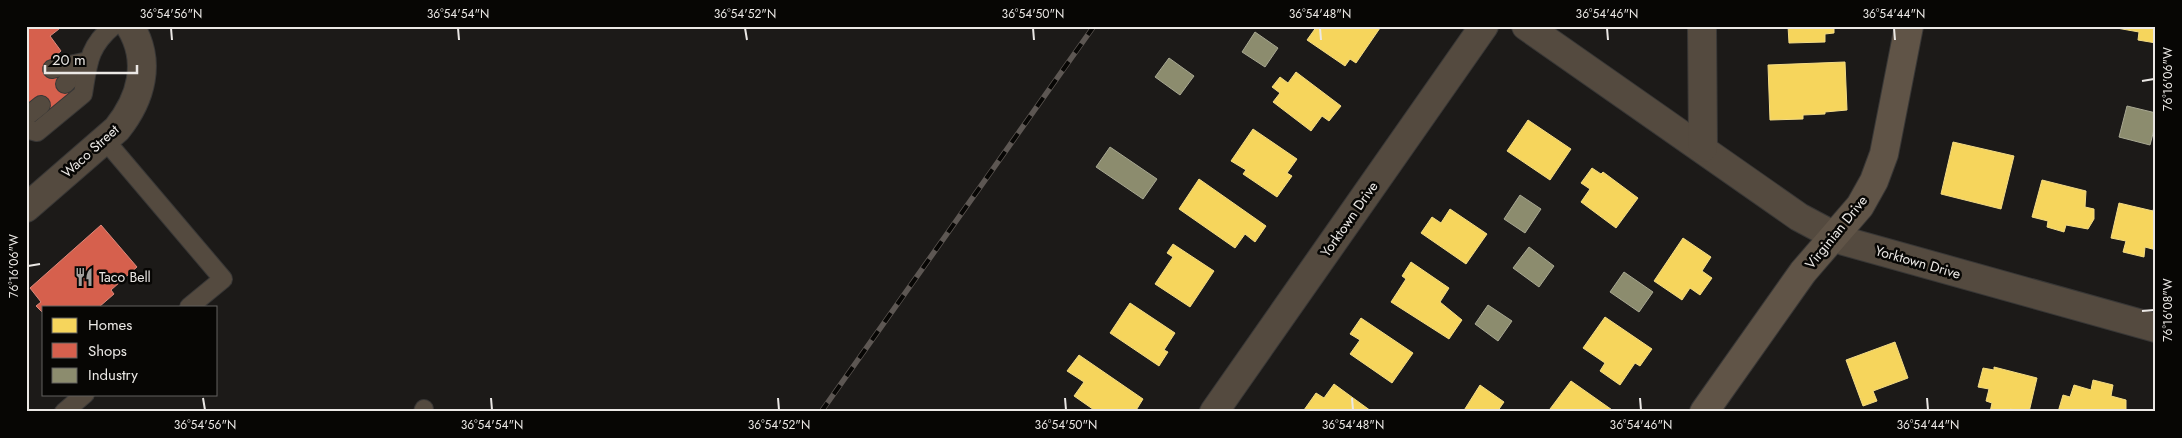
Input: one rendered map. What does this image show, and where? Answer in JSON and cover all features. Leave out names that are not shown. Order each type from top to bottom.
[{"type":"street","name":"Waco Street","points":[[26,208],[105,140],[129,114],[136,101],[142,77],[140,52],[130,26]]},
{"type":"street","name":"Yorktown Drive","points":[[1214,412],[1484,26]]},
{"type":"street","name":"Yorktown Drive","points":[[1526,26],[1703,148],[1799,217],[1844,241],[2156,328]]},
{"type":"street","points":[[1702,26],[1703,148]]},
{"type":"street","name":"Virginian Drive","points":[[1704,412],[1803,272],[1860,206],[1874,181],[1884,154],[1909,26]]},
{"type":"lane","points":[[26,130],[37,132],[82,94],[88,61],[98,38],[113,26]]},
{"type":"lane","points":[[52,68],[88,61]]},
{"type":"lane","points":[[65,84],[88,61]]},
{"type":"lane","points":[[26,118],[41,105]]},
{"type":"lane","points":[[105,140],[223,279],[191,306]]},
{"type":"lane","points":[[64,412],[82,396]]},
{"type":"building: Homes","points":[[1317,26],[1378,26],[1380,28],[1356,63],[1350,59],[1345,66],[1307,40]]},
{"type":"building: Homes","points":[[1788,26],[1834,26],[1834,33],[1825,34],[1825,42],[1789,43]]},
{"type":"building: Homes","points":[[2156,26],[2156,43],[2138,40],[2139,32],[2111,27]]},
{"type":"building: Homes","points":[[1845,62],[1847,110],[1803,115],[1803,119],[1770,120],[1768,65]]},
{"type":"building: Homes","points":[[1296,72],[1341,106],[1329,121],[1322,116],[1311,131],[1273,102],[1280,93],[1272,87],[1280,77],[1288,83]]},
{"type":"building: Homes","points":[[1528,120],[1571,149],[1550,180],[1507,151]]},
{"type":"building: Homes","points":[[1253,129],[1297,159],[1287,173],[1292,176],[1277,197],[1243,174],[1246,170],[1231,161]]},
{"type":"building: Homes","points":[[1953,142],[2014,156],[2001,209],[1941,194]]},
{"type":"building: Homes","points":[[1592,168],[1601,174],[1603,172],[1638,198],[1616,228],[1581,202],[1590,189],[1581,183]]},
{"type":"building: Homes","points":[[1199,179],[1266,226],[1255,242],[1245,234],[1235,248],[1179,209]]},
{"type":"building: Homes","points":[[2042,180],[2086,191],[2085,207],[2094,209],[2094,219],[2088,229],[2066,225],[2064,232],[2047,227],[2048,221],[2032,217]]},
{"type":"building: Homes","points":[[2156,198],[2156,250],[2145,247],[2144,257],[2123,252],[2126,241],[2111,238],[2119,203],[2153,211]]},
{"type":"building: Homes","points":[[1450,209],[1487,234],[1466,264],[1421,233],[1432,217],[1441,223]]},
{"type":"building: Homes","points":[[1683,238],[1711,257],[1702,271],[1712,278],[1700,295],[1690,288],[1682,300],[1654,281]]},
{"type":"building: Homes","points":[[1173,244],[1214,271],[1190,307],[1155,284],[1173,257],[1167,253]]},
{"type":"building: Homes","points":[[1411,262],[1449,288],[1440,302],[1462,320],[1449,339],[1391,302],[1406,279],[1402,276]]},
{"type":"building: Homes","points":[[1130,303],[1175,333],[1164,350],[1168,352],[1159,366],[1110,333]]},
{"type":"building: Homes","points":[[1605,317],[1652,349],[1640,366],[1635,363],[1620,385],[1600,371],[1605,363],[1583,348]]},
{"type":"building: Homes","points":[[1361,318],[1413,353],[1392,383],[1350,354],[1360,340],[1350,334]]},
{"type":"building: Homes","points":[[1895,342],[1908,378],[1873,391],[1877,401],[1863,406],[1846,360]]},
{"type":"building: Homes","points":[[1079,355],[1143,399],[1135,412],[1097,412],[1074,396],[1084,382],[1067,371]]},
{"type":"building: Homes","points":[[1994,367],[2037,378],[2029,412],[2010,409],[2009,412],[1990,412],[1992,403],[1986,401],[1989,389],[1978,387],[1983,368],[1994,370]]},
{"type":"building: Homes","points":[[2093,380],[2113,385],[2111,396],[2126,400],[2126,412],[2058,412],[2063,395],[2070,397],[2074,385],[2091,390]]},
{"type":"building: Homes","points":[[1571,381],[1615,412],[1554,412],[1550,409]]},
{"type":"building: Homes","points":[[1334,384],[1371,412],[1306,412],[1304,410],[1316,393],[1324,398]]},
{"type":"building: Homes","points":[[1480,385],[1504,402],[1497,412],[1463,412]]},
{"type":"building: Shops","points":[[26,26],[57,26],[59,29],[50,36],[61,51],[48,62],[75,94],[50,116],[37,101],[26,110]]},
{"type":"building: Shops","name":"Taco Bell","points":[[101,225],[137,267],[111,290],[114,294],[100,306],[42,306],[42,312],[36,306],[41,302],[30,288]]},
{"type":"building: Industry","points":[[1255,32],[1278,48],[1265,67],[1242,52]]},
{"type":"building: Industry","points":[[1169,58],[1194,76],[1180,95],[1155,77]]},
{"type":"building: Industry","points":[[2127,106],[2156,113],[2156,122],[2150,145],[2119,137]]},
{"type":"building: Industry","points":[[1110,147],[1157,179],[1143,199],[1096,167]]},
{"type":"building: Industry","points":[[1520,195],[1541,209],[1525,233],[1504,219]]},
{"type":"building: Industry","points":[[1529,247],[1554,266],[1539,287],[1513,268]]},
{"type":"building: Industry","points":[[1624,272],[1653,292],[1639,312],[1610,292]]},
{"type":"building: Industry","points":[[1488,305],[1512,321],[1498,341],[1475,324]]},
{"type":"railway","points":[[821,412],[1094,26]]},
{"type":"place","name":"Taco Bell","points":[[84,277]]}]
